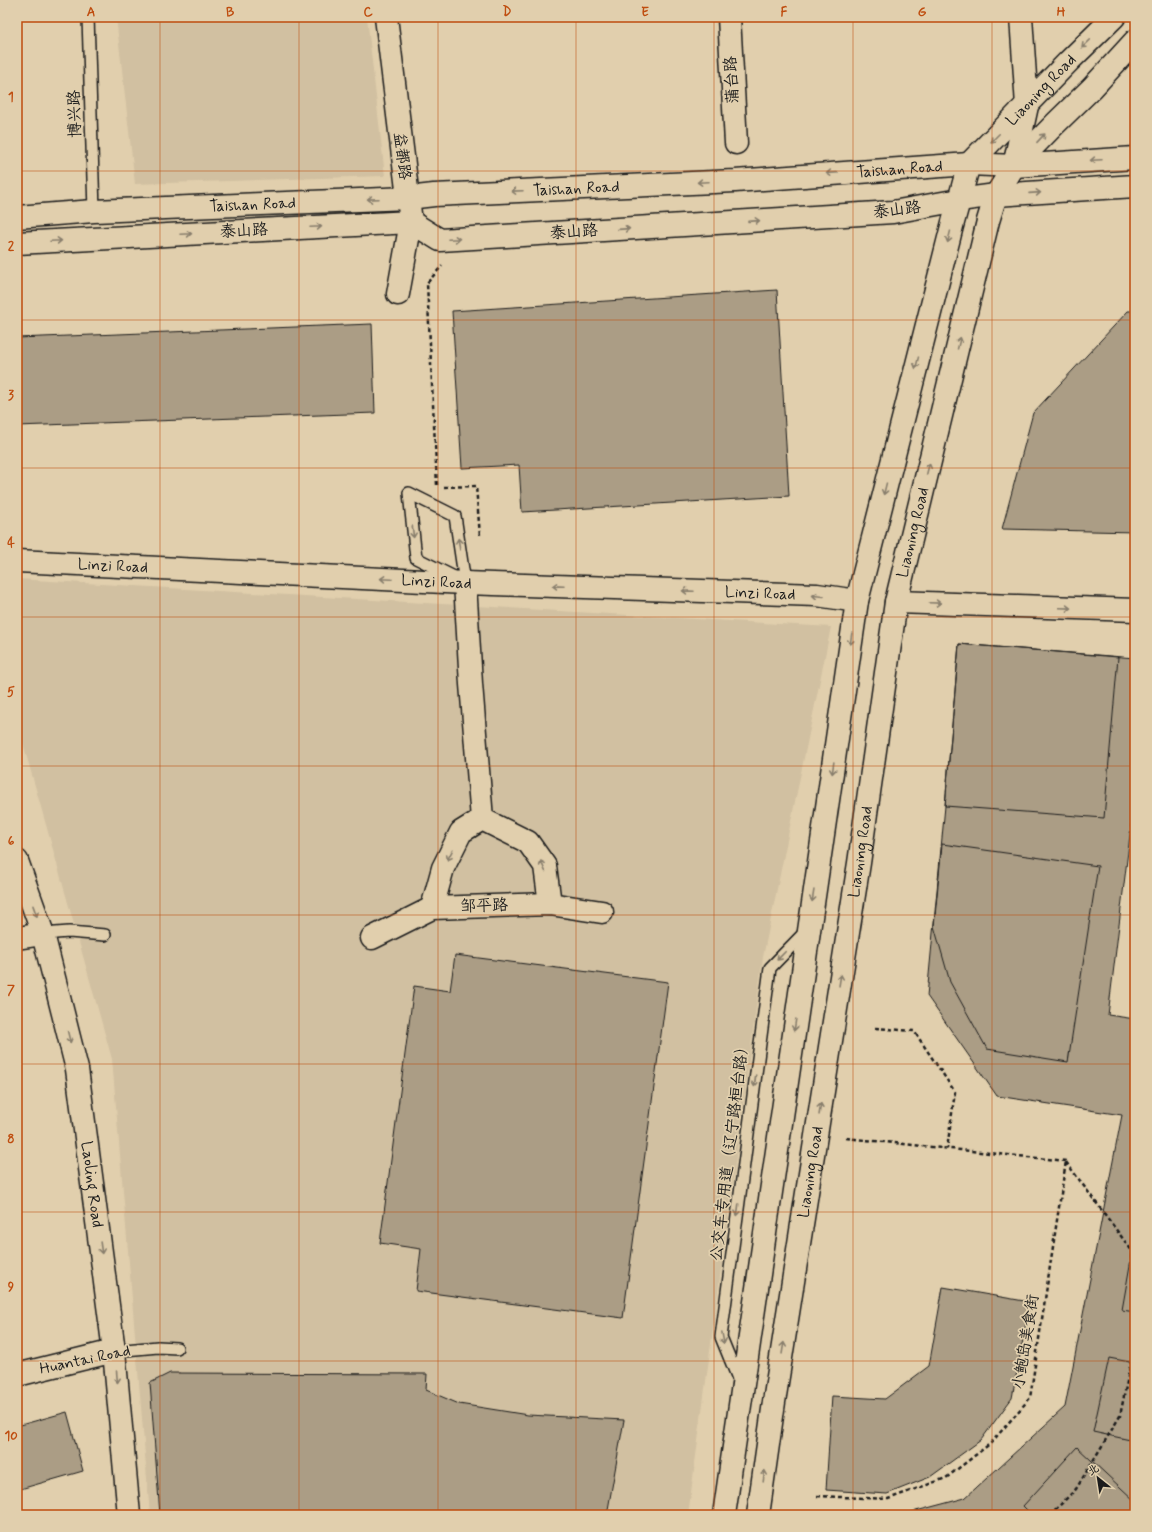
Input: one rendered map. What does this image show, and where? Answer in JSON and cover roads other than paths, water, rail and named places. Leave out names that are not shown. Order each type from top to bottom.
[{"type":"street","name":"益都路","points":[[386,17],[411,222],[398,294]]},
{"type":"street","name":"蒲台路","points":[[729,17],[736,143]]},
{"type":"street","points":[[1014,166],[1027,106],[1021,17]]},
{"type":"street","name":"Liaoning Road","points":[[969,164],[1114,17]]},
{"type":"street","name":"Liaoning Road","points":[[758,1515],[860,855],[896,602],[988,221],[996,196],[1014,166],[1092,88],[1135,41]]},
{"type":"street","name":"Taishan Road","points":[[17,217],[94,211],[408,198],[434,195],[735,181],[969,164],[1014,166],[1135,158]]},
{"type":"street","points":[[724,1515],[808,928],[857,601],[969,164]]},
{"type":"street","name":"泰山路","points":[[17,243],[411,222],[440,240],[893,212],[959,200],[996,196],[1135,186]]},
{"type":"street","name":"Linzi Road","points":[[17,561],[465,583],[817,595],[857,601]]},
{"type":"street","points":[[465,583],[471,684],[482,819]]},
{"type":"street","points":[[896,602],[1135,610]]},
{"type":"street","points":[[482,819],[528,842],[545,866],[550,904]]},
{"type":"street","points":[[432,908],[443,868],[461,832],[482,819]]},
{"type":"street","name":"Laoling Road","points":[[17,861],[43,934],[77,1069],[114,1351],[129,1515]]},
{"type":"street","name":"邹平路","points":[[372,938],[432,908],[550,904],[602,912]]},
{"type":"street","points":[[17,938],[43,934]]},
{"type":"street","name":"Huantai Road","points":[[17,1375],[114,1351]]},
{"type":"lane","name":"博兴路","points":[[88,17],[94,211]]},
{"type":"lane","points":[[409,493],[456,516],[465,583],[416,558],[409,493]]},
{"type":"lane","name":"公交车专用道（辽宁路桓台路）","points":[[742,1387],[721,1337],[770,968],[808,928]]},
{"type":"lane","points":[[43,934],[68,932],[105,935]]},
{"type":"lane","name":"Huantai Road","points":[[114,1351],[158,1347],[177,1348]]}]
